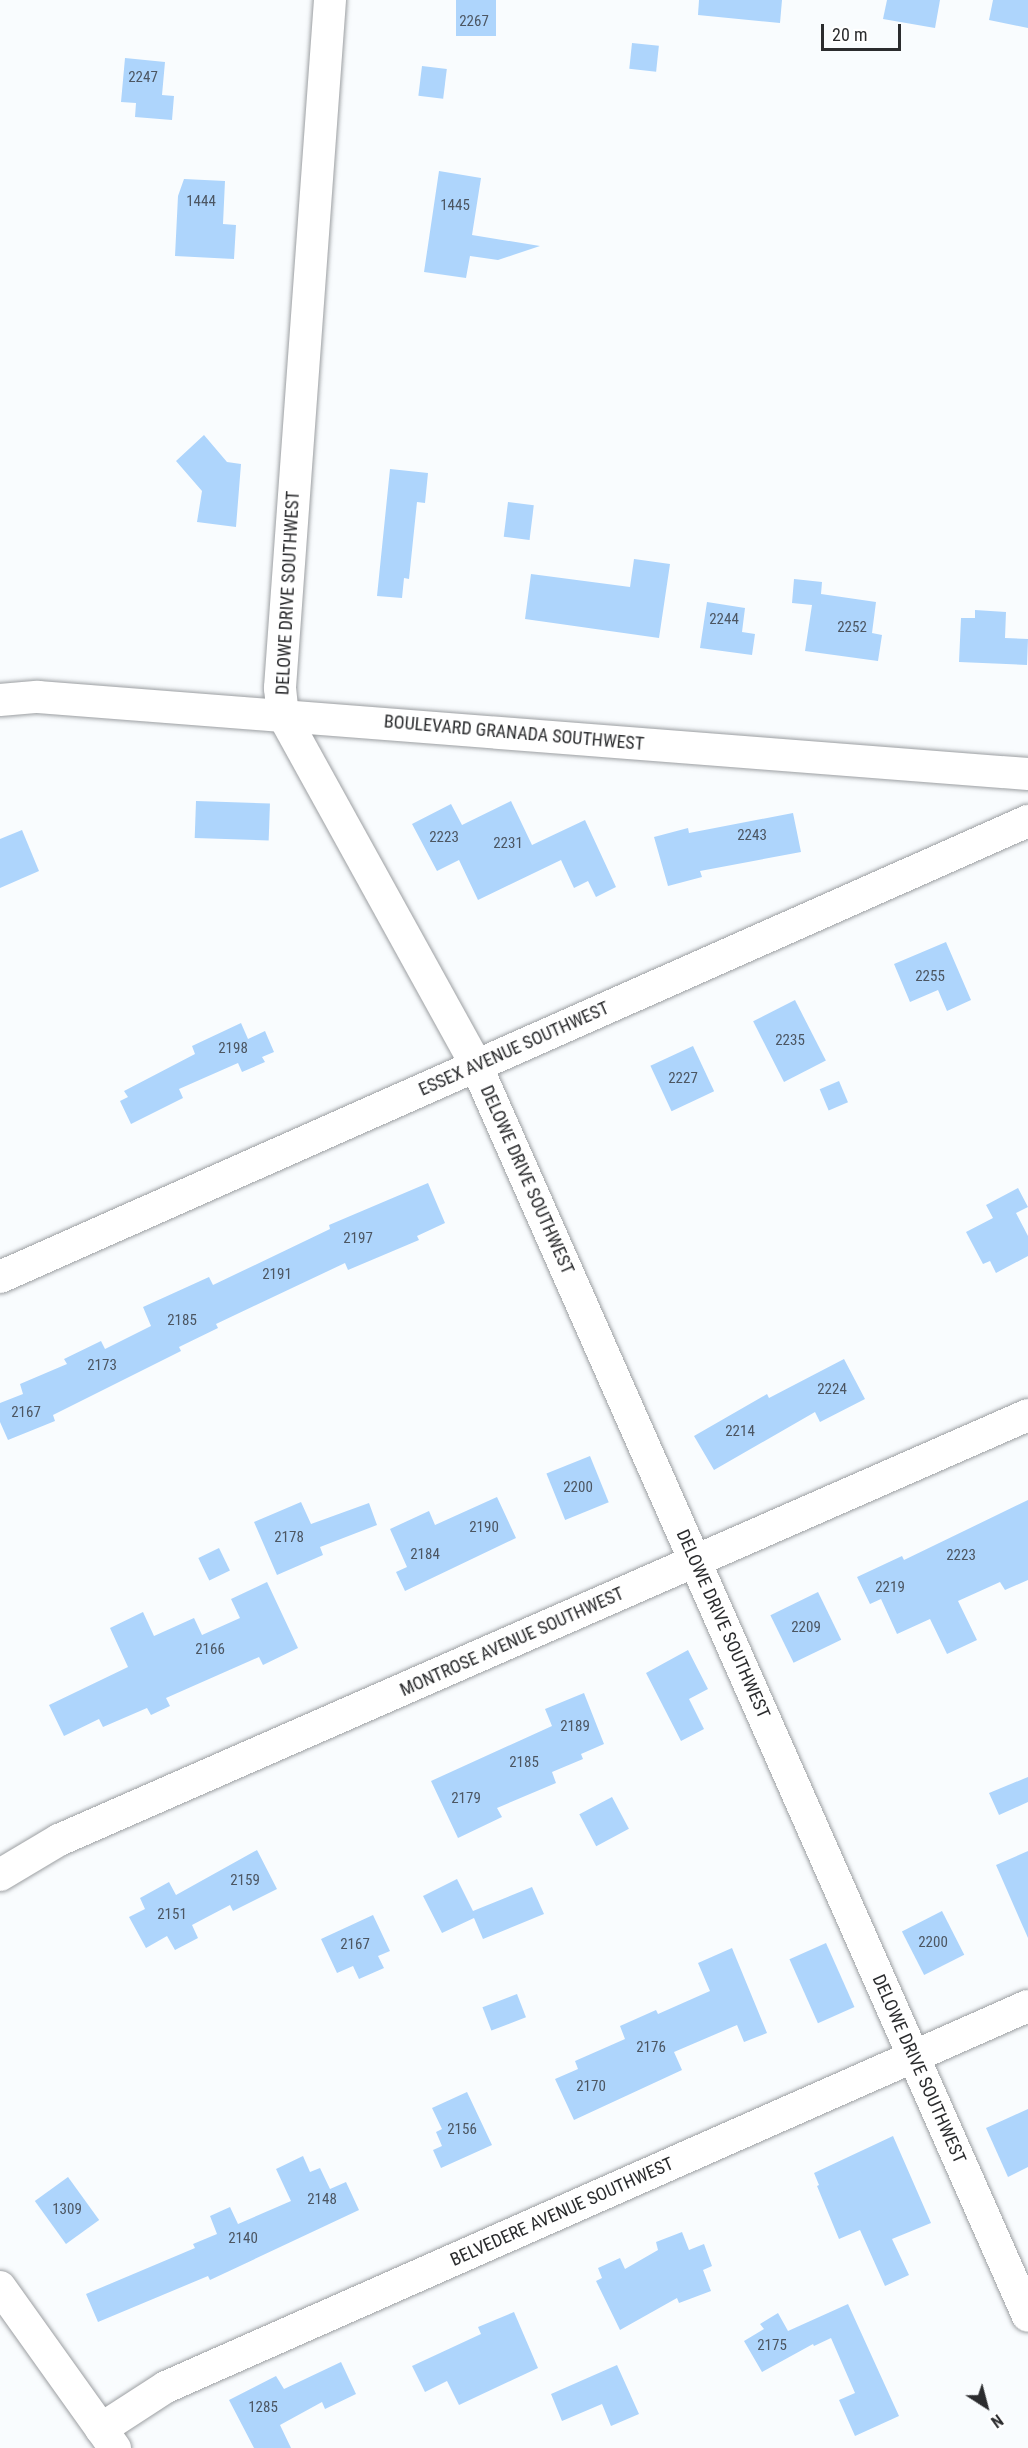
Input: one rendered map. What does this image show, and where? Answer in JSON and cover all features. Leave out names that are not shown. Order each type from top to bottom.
[{"type":"street","name":"DELOWE DRIVE SOUTHWEST","points":[[330,0],[280,688],[283,715],[476,1065],[1028,2316]]},
{"type":"street","name":"BOULEVARD GRANADA SOUTHWEST","points":[[0,700],[38,697],[1028,774]]},
{"type":"street","name":"ESSEX AVENUE SOUTHWEST","points":[[0,1277],[1028,821]]},
{"type":"street","name":"MONTROSE AVENUE SOUTHWEST","points":[[0,1875],[59,1840],[1028,1415]]},
{"type":"street","name":"BELVEDERE AVENUE SOUTHWEST","points":[[108,2439],[166,2387],[1028,2006]]},
{"type":"street","points":[[0,2287],[108,2439]]},
{"type":"building","points":[[456,0],[496,0],[496,36],[456,36]]},
{"type":"building","points":[[699,0],[782,0],[780,23],[698,15]]},
{"type":"building","points":[[887,0],[940,0],[935,28],[883,19]]},
{"type":"building","points":[[993,0],[1028,0],[1028,28],[989,20]]},
{"type":"building","points":[[632,43],[659,46],[656,72],[629,69]]},
{"type":"building","points":[[125,58],[165,62],[162,95],[174,96],[172,120],[135,117],[136,103],[121,102]]},
{"type":"building","points":[[422,66],[447,69],[443,99],[418,96]]},
{"type":"building","points":[[439,171],[481,178],[472,235],[540,246],[498,260],[470,256],[466,278],[424,272]]},
{"type":"building","points":[[184,179],[225,181],[223,224],[236,225],[234,259],[175,256],[178,196]]},
{"type":"building","points":[[204,435],[227,462],[241,464],[236,527],[197,522],[202,491],[176,461]]},
{"type":"building","points":[[390,469],[428,473],[425,503],[417,502],[409,579],[404,578],[402,598],[377,596]]},
{"type":"building","points":[[508,502],[534,505],[530,540],[504,537]]},
{"type":"building","points":[[634,559],[670,564],[659,638],[525,619],[531,574],[630,587]]},
{"type":"building","points":[[794,579],[822,582],[821,594],[876,602],[872,633],[882,635],[878,661],[805,651],[812,605],[792,603]]},
{"type":"building","points":[[707,602],[745,608],[742,632],[755,634],[752,655],[700,648]]},
{"type":"building","points":[[975,610],[1006,612],[1005,638],[1028,639],[1027,665],[959,662],[961,618],[975,618]]},
{"type":"building","points":[[196,801],[270,804],[269,841],[195,838]]},
{"type":"building","points":[[511,801],[532,845],[585,820],[616,887],[596,897],[588,881],[574,888],[561,860],[478,900],[459,860],[437,871],[412,824],[451,804],[462,825]]},
{"type":"building","points":[[793,813],[801,852],[700,871],[702,877],[668,886],[654,837],[688,828],[689,833]]},
{"type":"building","points":[[22,830],[39,871],[0,888],[0,839]]},
{"type":"building","points":[[946,942],[971,1000],[947,1011],[938,990],[910,1002],[894,964]]},
{"type":"building","points":[[795,1000],[826,1061],[784,1082],[753,1021]]},
{"type":"building","points":[[241,1023],[248,1039],[265,1031],[274,1052],[262,1057],[265,1062],[242,1072],[238,1063],[179,1089],[183,1098],[131,1124],[120,1101],[128,1097],[124,1091],[195,1054],[192,1046]]},
{"type":"building","points":[[693,1046],[714,1091],[672,1111],[650,1066]]},
{"type":"building","points":[[839,1081],[848,1102],[829,1110],[820,1089]]},
{"type":"building","points":[[428,1183],[445,1223],[417,1236],[419,1240],[348,1270],[345,1263],[216,1324],[218,1328],[179,1347],[181,1351],[53,1415],[55,1421],[8,1440],[0,1422],[0,1403],[23,1394],[20,1384],[67,1364],[64,1359],[101,1341],[105,1349],[151,1326],[143,1307],[209,1277],[213,1285],[330,1229],[329,1225]]},
{"type":"building","points":[[1018,1188],[1028,1207],[1016,1213],[1028,1236],[1028,1256],[996,1273],[990,1261],[983,1264],[966,1232],[993,1218],[986,1205]]},
{"type":"building","points":[[844,1359],[865,1399],[820,1422],[815,1412],[714,1470],[694,1436],[767,1394],[769,1398]]},
{"type":"building","points":[[590,1456],[609,1502],[565,1520],[546,1474]]},
{"type":"building","points":[[497,1497],[516,1538],[405,1591],[396,1572],[407,1567],[390,1529],[429,1511],[435,1525]]},
{"type":"building","points":[[1028,1500],[1028,1580],[1005,1590],[1000,1582],[958,1601],[977,1640],[947,1654],[930,1619],[897,1634],[881,1599],[870,1604],[857,1577],[902,1556],[904,1560]]},
{"type":"building","points":[[301,1502],[311,1524],[369,1503],[377,1525],[320,1547],[323,1555],[277,1575],[254,1522]]},
{"type":"building","points":[[219,1548],[230,1570],[209,1581],[198,1558]]},
{"type":"building","points":[[267,1582],[298,1648],[263,1665],[259,1657],[166,1698],[170,1706],[151,1715],[147,1708],[103,1727],[99,1719],[64,1736],[49,1705],[128,1667],[110,1628],[143,1612],[154,1636],[194,1618],[202,1635],[240,1618],[231,1599]]},
{"type":"building","points":[[818,1592],[841,1640],[794,1663],[770,1615]]},
{"type":"building","points":[[688,1650],[708,1689],[689,1699],[704,1729],[681,1741],[646,1673]]},
{"type":"building","points":[[584,1693],[604,1744],[581,1754],[583,1759],[552,1772],[556,1783],[497,1808],[502,1817],[458,1838],[431,1781],[552,1726],[545,1709]]},
{"type":"building","points":[[1028,1777],[1028,1802],[999,1815],[989,1793]]},
{"type":"building","points":[[612,1797],[629,1829],[596,1846],[579,1814]]},
{"type":"building","points":[[257,1850],[277,1889],[233,1911],[230,1905],[192,1925],[198,1938],[175,1950],[167,1936],[146,1948],[129,1917],[145,1909],[140,1898],[169,1882],[176,1895]]},
{"type":"building","points":[[1028,1851],[1028,1938],[996,1865]]},
{"type":"building","points":[[457,1879],[473,1911],[532,1887],[544,1914],[483,1939],[474,1918],[442,1933],[423,1896]]},
{"type":"building","points":[[942,1911],[964,1955],[924,1975],[902,1931]]},
{"type":"building","points":[[373,1915],[390,1951],[378,1956],[384,1968],[359,1979],[353,1966],[337,1973],[321,1939]]},
{"type":"building","points":[[826,1943],[854,2007],[818,2023],[789,1959]]},
{"type":"building","points":[[732,1948],[767,2033],[744,2042],[737,2025],[674,2052],[682,2070],[574,2120],[555,2079],[578,2069],[575,2061],[625,2039],[620,2026],[656,2010],[658,2014],[710,1991],[698,1963]]},
{"type":"building","points":[[517,1994],[526,2017],[491,2031],[482,2007]]},
{"type":"building","points":[[467,2092],[492,2145],[441,2168],[433,2150],[442,2146],[436,2132],[442,2129],[432,2108]]},
{"type":"building","points":[[1028,2109],[1028,2167],[1008,2177],[986,2128]]},
{"type":"building","points":[[893,2136],[931,2223],[892,2239],[909,2275],[885,2286],[860,2230],[839,2239],[814,2173]]},
{"type":"building","points":[[303,2156],[310,2172],[320,2168],[330,2189],[346,2182],[359,2210],[210,2280],[208,2276],[98,2322],[86,2294],[195,2248],[193,2244],[217,2234],[210,2216],[230,2207],[238,2224],[291,2201],[276,2169]]},
{"type":"building","points":[[68,2177],[99,2220],[66,2244],[35,2201]]},
{"type":"building","points":[[682,2232],[689,2250],[704,2244],[712,2266],[703,2270],[711,2291],[679,2303],[677,2298],[620,2330],[596,2281],[602,2278],[598,2268],[620,2258],[625,2269],[658,2250],[656,2242]]},
{"type":"building","points":[[848,2304],[899,2416],[855,2436],[839,2400],[855,2393],[831,2338],[814,2346],[813,2344],[762,2372],[744,2341],[764,2329],[760,2324],[778,2313],[788,2331]]},
{"type":"building","points":[[514,2312],[538,2368],[459,2405],[447,2381],[425,2392],[412,2366],[481,2334],[478,2327]]},
{"type":"building","points":[[341,2362],[356,2394],[325,2409],[322,2402],[280,2425],[291,2448],[254,2448],[229,2400],[276,2376],[284,2389]]},
{"type":"building","points":[[617,2365],[639,2414],[611,2426],[602,2404],[562,2421],[551,2394]]}]
